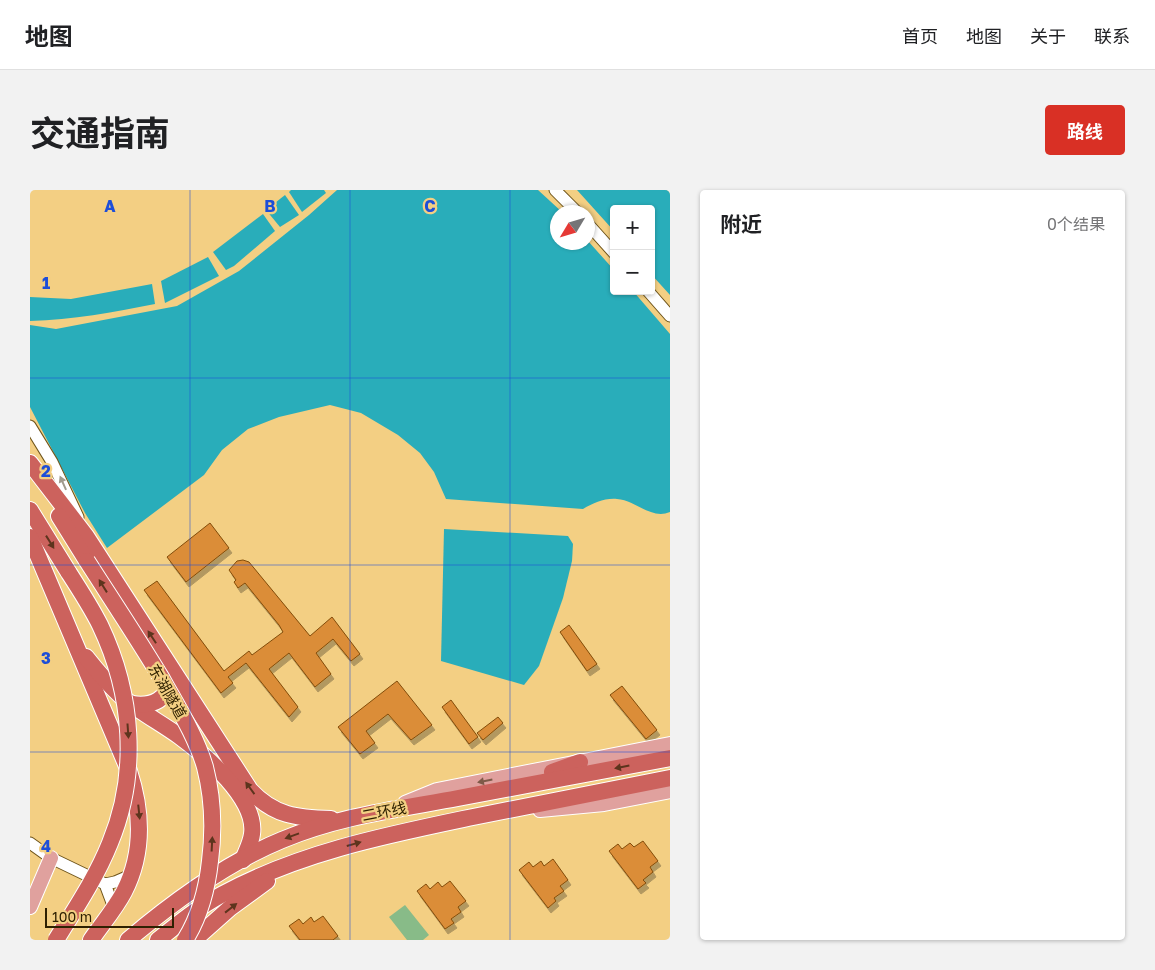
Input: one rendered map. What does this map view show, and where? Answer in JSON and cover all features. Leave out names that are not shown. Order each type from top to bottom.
[{"type":"highway","points":[[30,464],[86,536],[250,790],[270,808],[291,816],[341,820]]},
{"type":"highway","name":"东湖隧道","points":[[30,464],[87,561],[181,712],[196,740],[205,768],[211,797],[212,847],[208,882],[197,918],[185,940]]},
{"type":"highway","points":[[30,510],[100,624],[116,666],[126,708],[129,749],[125,794],[110,842],[96,873],[56,940]]},
{"type":"highway","points":[[30,537],[134,785],[140,826],[138,851],[123,893],[91,940]]},
{"type":"highway","points":[[75,644],[110,685],[132,704],[191,746],[236,791],[244,803],[252,823],[252,834],[243,860]]},
{"type":"highway","points":[[132,704],[150,704],[163,698],[170,683],[169,663]]},
{"type":"highway","name":"二环线","points":[[128,940],[183,896],[218,874],[282,840],[341,820],[670,758]]},
{"type":"highway","points":[[504,789],[580,762]]},
{"type":"highway","name":"二环线","points":[[158,940],[194,912],[252,879],[291,864],[363,841],[486,814],[670,778]]},
{"type":"highway","points":[[194,940],[230,908],[291,864]]},
{"type":"main road","points":[[391,810],[437,790],[670,744]]},
{"type":"main road","points":[[486,814],[604,804],[670,791]]},
{"type":"main road","points":[[30,907],[52,858]]},
{"type":"street","points":[[555,190],[570,205]]},
{"type":"street","points":[[595,232],[611,250]]},
{"type":"street","points":[[652,295],[670,316]]},
{"type":"street","points":[[30,426],[60,476],[86,536]]},
{"type":"street","points":[[30,552],[58,603]]},
{"type":"street","points":[[30,843],[52,858],[105,884],[131,875]]},
{"type":"street","points":[[105,884],[114,908]]},
{"type":"green space","points":[[405,905],[429,935],[423,940],[407,940],[389,917]]},
{"type":"water","points":[[291,190],[324,190],[326,193],[302,212],[289,192]]},
{"type":"water","points":[[337,190],[538,190],[554,205],[550,205],[550,250],[595,249],[610,266],[610,295],[636,295],[670,334],[670,512],[663,514],[650,512],[624,500],[617,499],[603,500],[583,509],[446,499],[434,472],[420,453],[398,435],[361,413],[330,405],[279,417],[248,429],[222,450],[204,475],[107,548],[85,513],[30,407],[30,325],[56,329],[177,306],[239,271]]},
{"type":"water","points":[[577,190],[670,190],[670,295],[655,278],[655,205],[610,205],[610,227],[595,210],[595,205],[591,205]]},
{"type":"water","points":[[285,195],[299,215],[280,227],[266,210]]},
{"type":"water","points":[[263,214],[275,231],[234,266],[226,270],[213,252]]},
{"type":"water","points":[[208,257],[219,276],[165,303],[161,281]]},
{"type":"water","points":[[152,284],[155,304],[108,313],[30,321],[30,297],[71,299]]},
{"type":"water","points":[[444,529],[568,536],[573,544],[572,561],[563,598],[539,666],[524,685],[441,661]]},
{"type":"building","points":[[210,523],[229,548],[186,582],[167,557]]},
{"type":"building","points":[[237,561],[249,562],[310,636],[332,617],[360,654],[351,661],[333,639],[316,653],[331,674],[315,687],[289,653],[269,669],[298,707],[289,717],[246,663],[228,677],[233,683],[221,693],[144,590],[157,581],[224,671],[249,651],[252,655],[283,632],[245,583],[238,588],[234,582],[236,580],[229,570]]},
{"type":"building","points":[[569,625],[597,664],[587,671],[560,632]]},
{"type":"building","points":[[397,681],[432,725],[411,740],[388,714],[366,731],[375,743],[360,754],[338,727]]},
{"type":"building","points":[[622,686],[657,730],[646,739],[610,695]]},
{"type":"building","points":[[451,700],[478,737],[469,744],[442,707]]},
{"type":"building","points":[[498,717],[503,723],[483,740],[477,733]]},
{"type":"building","points":[[643,841],[658,861],[650,867],[653,872],[643,880],[646,883],[638,889],[609,851],[618,844],[622,849],[630,843],[634,847]]},
{"type":"building","points":[[553,859],[568,880],[560,886],[564,891],[554,898],[556,901],[548,908],[519,870],[529,862],[533,867],[541,861],[544,866]]},
{"type":"building","points":[[450,881],[466,901],[458,907],[461,912],[451,919],[454,923],[445,929],[417,891],[426,884],[430,889],[438,882],[442,887]]},
{"type":"building","points":[[323,916],[338,936],[333,940],[300,940],[289,926],[299,919],[303,924],[311,917],[314,922]]}]
